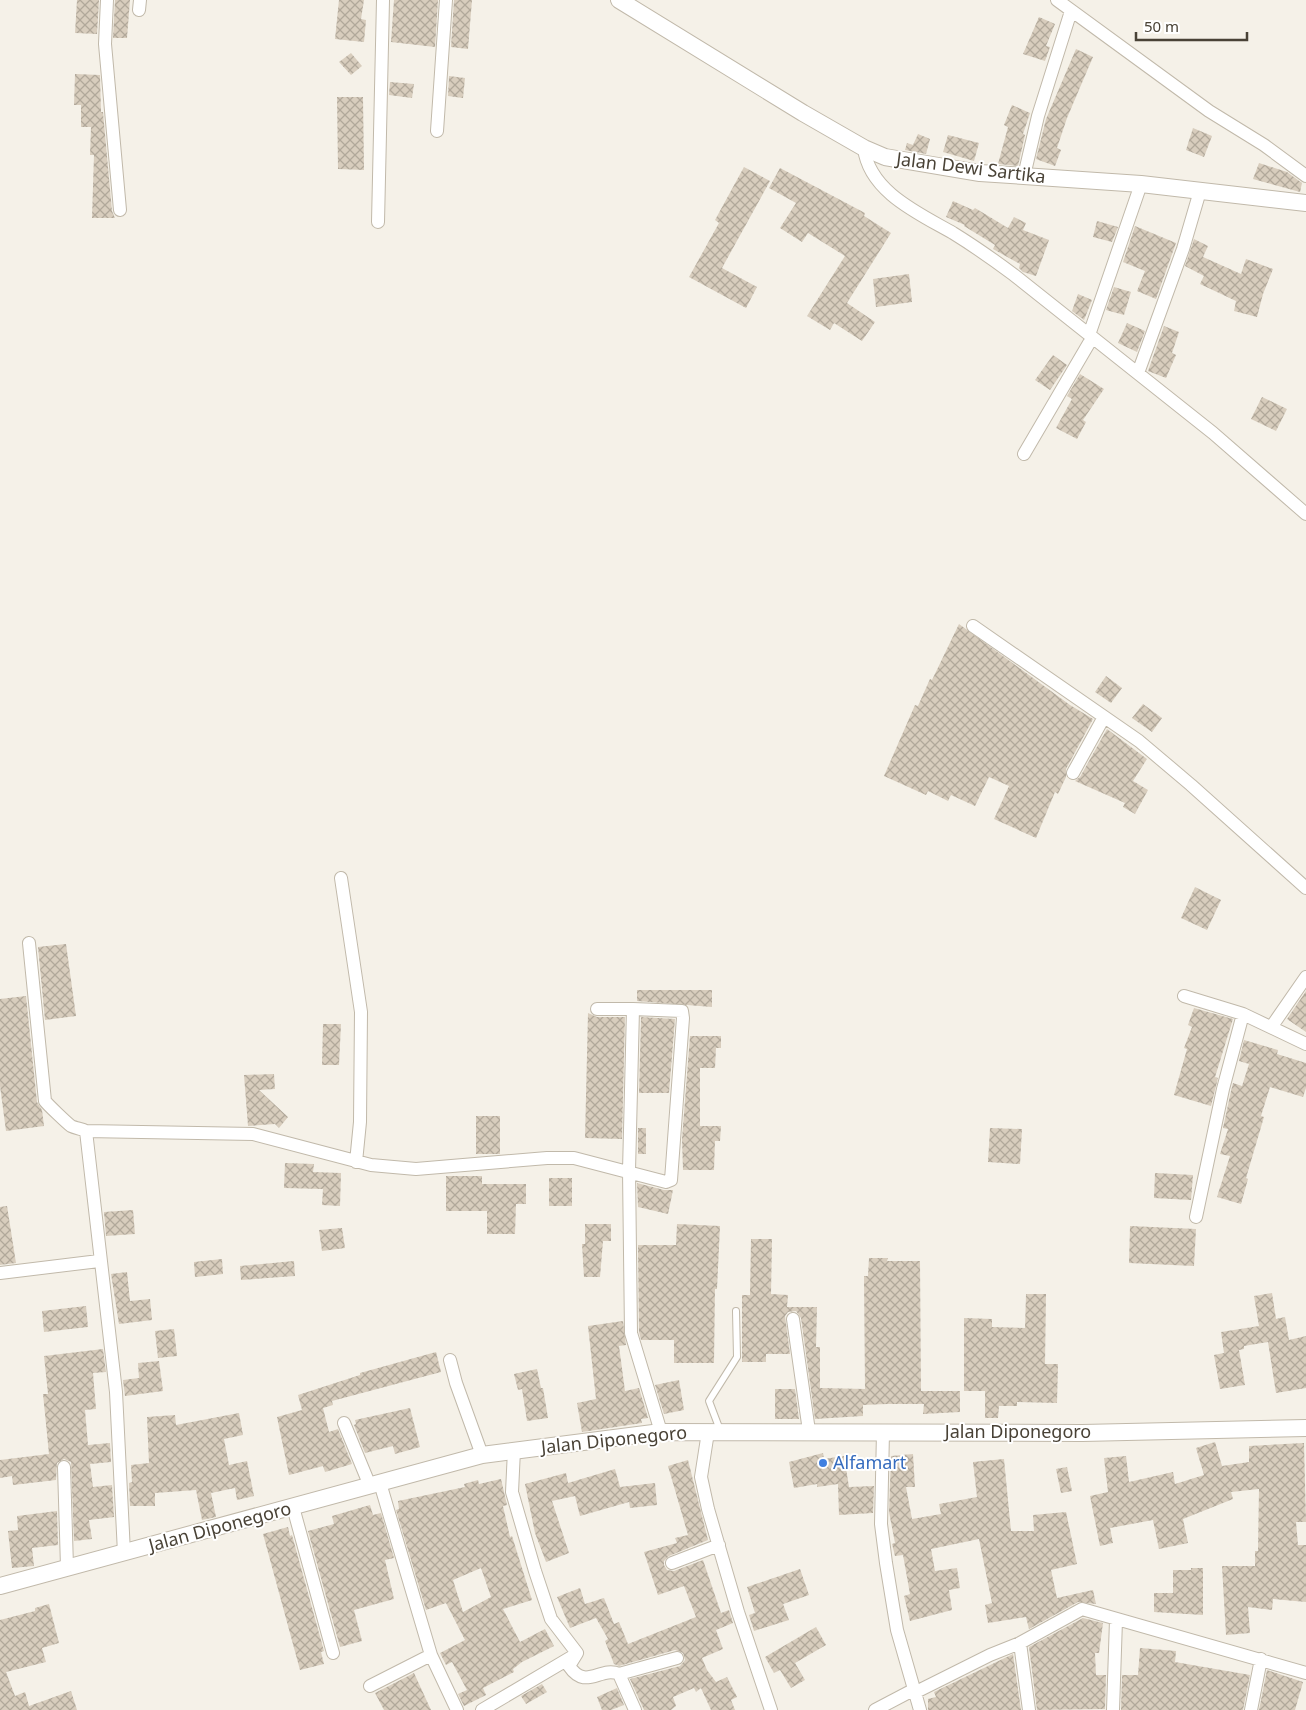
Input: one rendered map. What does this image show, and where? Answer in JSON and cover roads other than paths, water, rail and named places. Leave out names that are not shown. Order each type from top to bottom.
[{"type":"street","points":[[107,0],[105,44],[120,210]]},
{"type":"street","points":[[378,222],[383,0]]},
{"type":"street","points":[[437,132],[446,0]]},
{"type":"street","name":"Jalan Dewi Sartika","points":[[619,0],[864,148],[884,157],[941,168],[1141,184],[1306,203]]},
{"type":"street","points":[[1058,0],[1209,111],[1264,146],[1306,176]]},
{"type":"street","points":[[1024,176],[1038,116],[1071,11]]},
{"type":"street","points":[[864,148],[868,165],[872,171],[900,201],[999,264],[1213,433],[1306,514]]},
{"type":"street","points":[[1024,454],[1091,336],[1141,184]]},
{"type":"street","points":[[1138,372],[1180,257],[1200,191]]},
{"type":"street","points":[[973,626],[1139,741],[1306,888]]},
{"type":"street","points":[[1073,773],[1104,717]]},
{"type":"street","points":[[341,878],[361,1012],[360,1122],[356,1162]]},
{"type":"street","points":[[29,943],[45,1101],[70,1126],[86,1130],[254,1134],[356,1162],[416,1169],[547,1158],[574,1158],[666,1182],[671,1180],[682,1011],[596,1009]]},
{"type":"street","points":[[1272,1026],[1306,977]]},
{"type":"street","points":[[1184,996],[1243,1014],[1272,1026],[1306,1044]]},
{"type":"street","points":[[634,1010],[629,1171],[631,1333],[661,1432]]},
{"type":"street","points":[[1196,1217],[1223,1089],[1243,1014]]},
{"type":"street","points":[[86,1130],[99,1261],[116,1392],[124,1553]]},
{"type":"street","points":[[0,1273],[99,1261]]},
{"type":"street","points":[[793,1319],[808,1431]]},
{"type":"street","points":[[450,1360],[456,1383],[482,1455]]},
{"type":"street","points":[[344,1423],[375,1485],[431,1655],[457,1710]]},
{"type":"street","name":"Jalan Diponegoro","points":[[0,1586],[482,1455],[661,1432],[1082,1433],[1306,1428]]},
{"type":"street","points":[[714,1432],[702,1477],[719,1545],[771,1710]]},
{"type":"street","points":[[883,1432],[881,1524],[886,1563],[897,1630],[916,1690],[920,1710]]},
{"type":"street","points":[[514,1450],[512,1492],[535,1571],[551,1619],[577,1654]]},
{"type":"street","points":[[64,1466],[67,1567]]},
{"type":"street","points":[[293,1506],[333,1653]]},
{"type":"street","points":[[672,1563],[719,1545]]},
{"type":"street","points":[[875,1710],[990,1655],[1020,1643],[1082,1609],[1306,1673]]},
{"type":"street","points":[[1113,1710],[1116,1620]]},
{"type":"street","points":[[1020,1643],[1029,1710]]},
{"type":"street","points":[[577,1654],[568,1666],[579,1676],[585,1678],[614,1672],[619,1674],[677,1658]]},
{"type":"street","points":[[482,1710],[577,1654]]},
{"type":"street","points":[[370,1686],[431,1655]]},
{"type":"street","points":[[1251,1710],[1261,1659]]},
{"type":"street","points":[[619,1674],[635,1710]]},
{"type":"lane","points":[[714,1432],[709,1401],[737,1357],[736,1311]]},
{"type":"place","name":"Alfamart","points":[[823,1463]]}]
